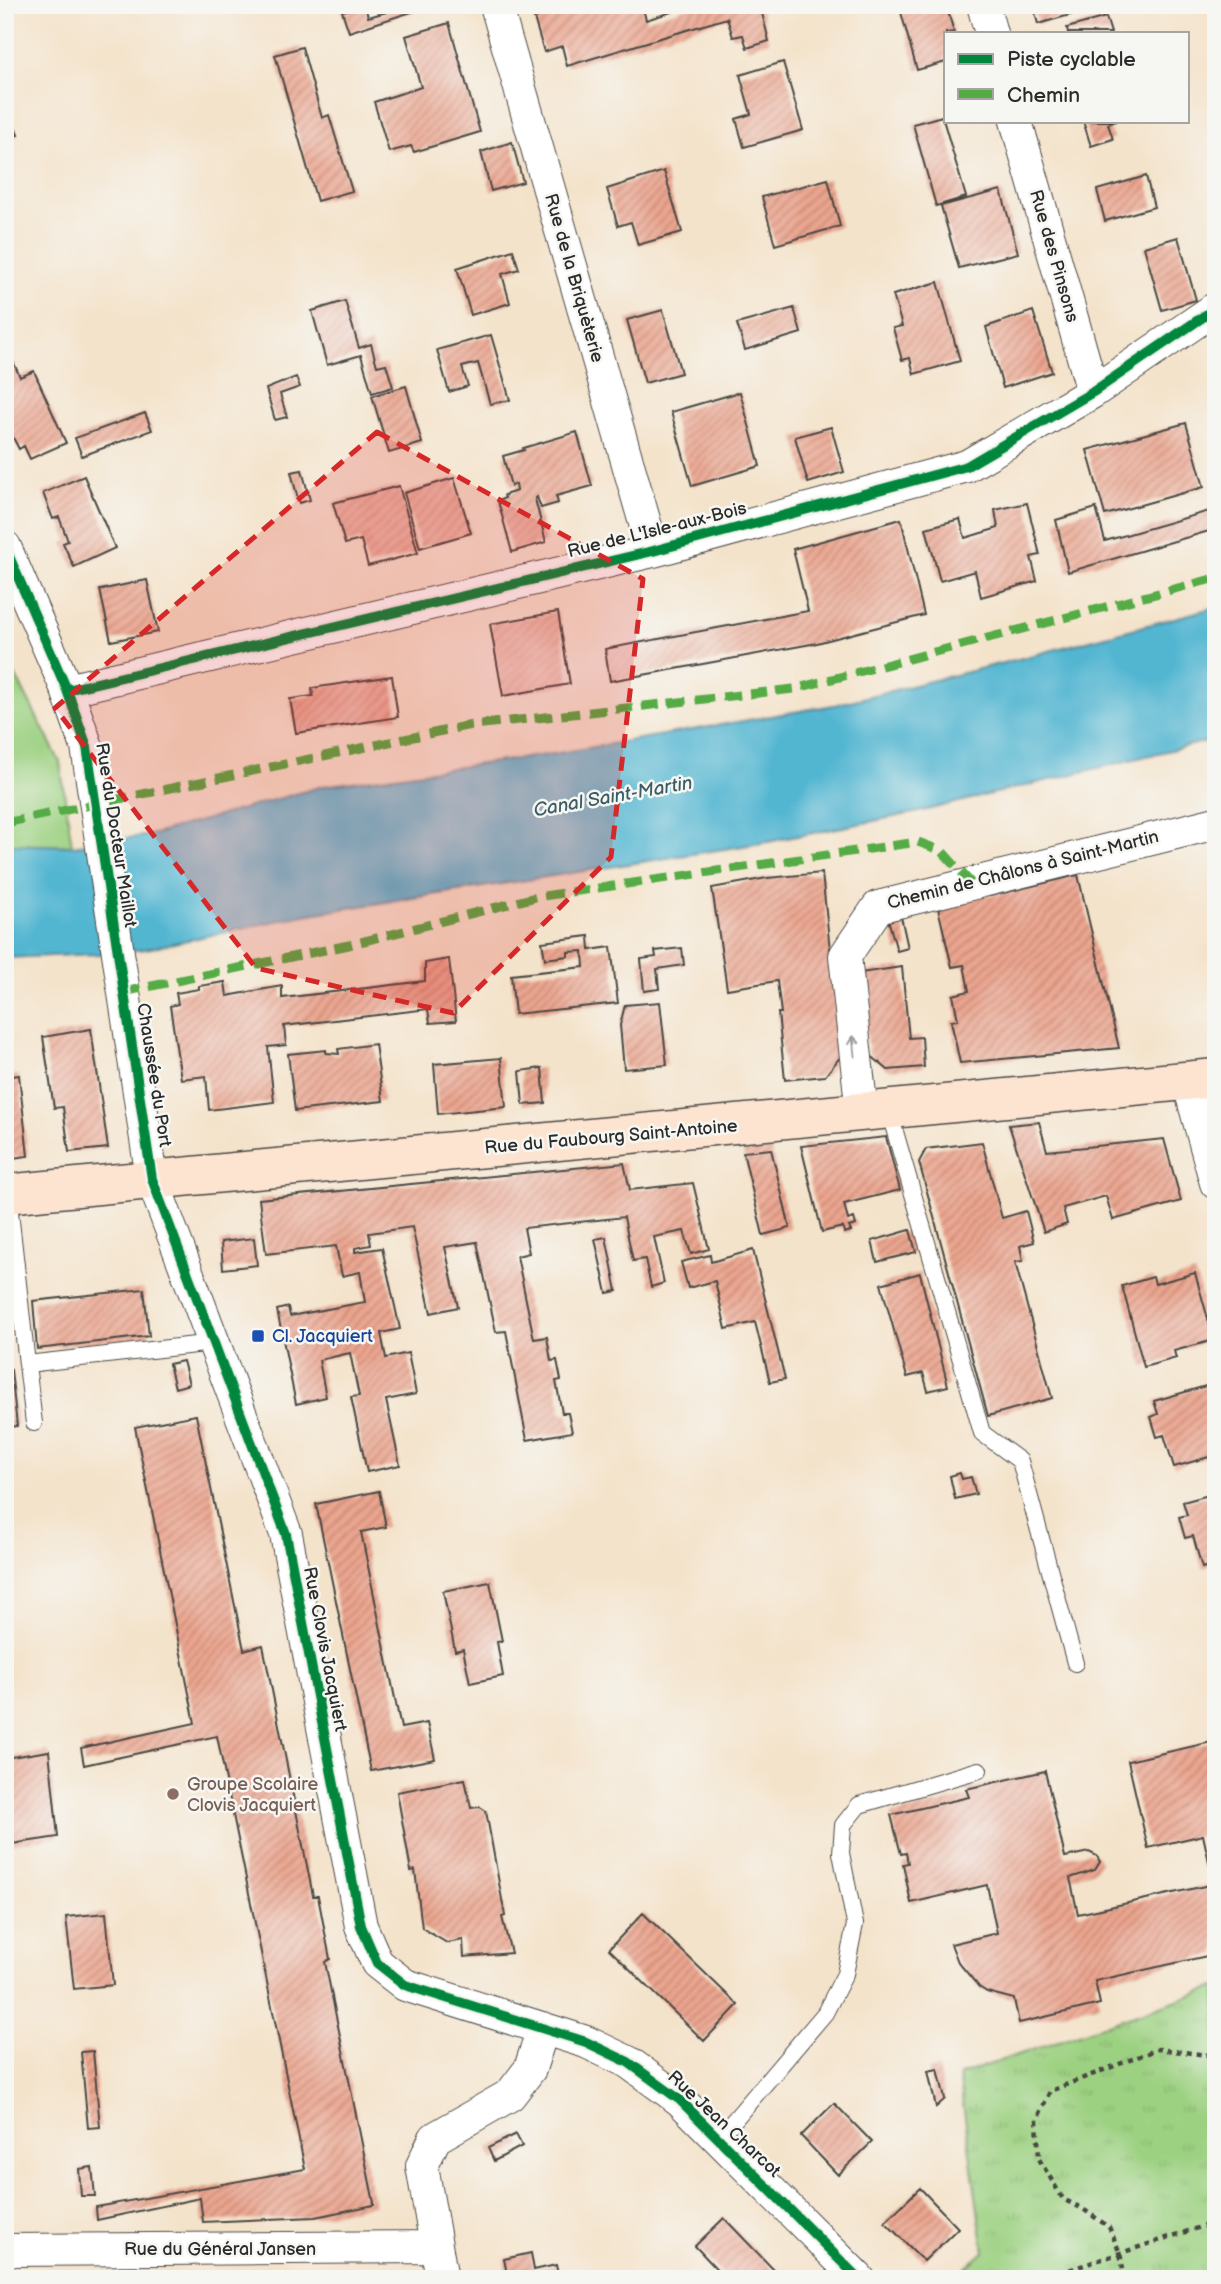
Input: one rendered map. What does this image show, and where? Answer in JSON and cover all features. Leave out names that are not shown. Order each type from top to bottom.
[{"type":"street","name":"Rue de la Briquèterie","points":[[496,5],[653,551]]},
{"type":"street","points":[[983,5],[991,32]]},
{"type":"street","name":"Rue des Pinsons","points":[[1016,122],[1093,392]]},
{"type":"street","name":"Rue de L'Isle-aux-Bois","points":[[66,690],[653,551],[967,466],[1093,392],[1216,308]]},
{"type":"street","name":"Rue du Docteur Maillot","points":[[5,547],[66,690],[87,747],[121,976]]},
{"type":"street","name":"Chemin de Châlons à Saint-Martin","points":[[875,1112],[845,956],[878,907],[1216,822]]},
{"type":"street","name":"Chaussée du Port","points":[[121,976],[152,1179]]},
{"type":"street","points":[[1202,1080],[1216,1183]]},
{"type":"street","name":"Rue du Faubourg Saint-Antoine","points":[[7,1194],[1202,1080]]},
{"type":"street","name":"Rue Clovis Jacquiert","points":[[152,1179],[286,1534],[361,1926],[377,1963],[405,1985],[543,2028]]},
{"type":"street","points":[[442,2279],[422,2166],[435,2138],[510,2095],[530,2069],[543,2028]]},
{"type":"street","name":"Rue Jean Charcot","points":[[543,2028],[586,2042],[628,2062],[680,2100],[859,2279]]},
{"type":"street","name":"Rue du Général Jansen","points":[[5,2250],[436,2248]]},
{"type":"lane","points":[[875,1112],[982,1433],[1020,1461],[1075,1663]]},
{"type":"lane","points":[[7,1194],[34,1423]]},
{"type":"lane","points":[[27,1364],[213,1343]]},
{"type":"lane","points":[[718,2139],[825,2013],[845,1974],[855,1924],[841,1853],[842,1825],[859,1805],[979,1770]]},
{"type":"path","points":[[1125,2279],[1120,2253],[1109,2228],[1083,2209],[1063,2199],[1039,2159],[1037,2119],[1051,2091],[1158,2049],[1216,2056]]},
{"type":"path","points":[[1041,2279],[1216,2222]]},
{"type":"highlighted area","points":[[377,432],[643,579],[611,857],[453,1013],[256,968],[55,708]]},
{"type":"green space","points":[[5,655],[60,762],[72,846],[5,844]]},
{"type":"green space","points":[[1216,1987],[1216,2279],[952,2279],[984,2252],[959,2075]]},
{"type":"water","name":"Canal Saint-Martin","points":[[1216,607],[1216,739],[914,813],[762,843],[304,915],[146,949],[5,958],[5,844],[72,846],[151,835],[323,786],[553,754],[834,705]]},
{"type":"building","points":[[365,5],[368,17],[387,12],[385,5],[430,6],[349,32],[342,11]]},
{"type":"building","points":[[573,5],[642,5],[646,20],[694,5],[760,5],[769,41],[747,48],[743,35],[733,37],[727,18],[567,66],[562,46],[544,52],[534,18]]},
{"type":"building","points":[[899,5],[946,5],[954,32],[944,32],[944,63],[917,70]]},
{"type":"building","points":[[1033,5],[1074,5],[1077,13],[1038,24]]},
{"type":"building","points":[[1106,17],[1111,32],[1068,32],[1067,28]]},
{"type":"building","points":[[449,23],[480,132],[414,152],[411,146],[389,152],[374,102],[421,87],[406,36]]},
{"type":"building","points":[[302,47],[322,118],[329,115],[352,191],[317,201],[275,55]]},
{"type":"building","points":[[783,62],[803,130],[744,147],[736,119],[751,114],[740,75]]},
{"type":"building","points":[[5,104],[18,135],[5,140]]},
{"type":"building","points":[[942,116],[966,197],[936,206],[913,124]]},
{"type":"building","points":[[1083,122],[1113,122],[1108,124],[1113,139],[1091,146]]},
{"type":"building","points":[[512,142],[523,182],[491,191],[481,152]]},
{"type":"building","points":[[664,171],[682,232],[638,245],[631,222],[618,226],[607,189]]},
{"type":"building","points":[[1146,176],[1154,207],[1105,221],[1097,190]]},
{"type":"building","points":[[828,179],[840,226],[775,245],[762,197]]},
{"type":"building","points":[[1001,190],[1018,253],[959,268],[941,206]]},
{"type":"building","points":[[1178,237],[1196,300],[1162,310],[1144,247]]},
{"type":"building","points":[[513,250],[519,269],[502,274],[510,303],[471,315],[457,268]]},
{"type":"building","points":[[938,282],[960,361],[914,374],[910,358],[902,360],[893,328],[902,326],[893,295]]},
{"type":"building","points":[[345,301],[359,348],[371,344],[377,366],[386,364],[393,387],[372,393],[361,355],[327,365],[312,311]]},
{"type":"building","points":[[794,308],[801,333],[745,350],[737,324]]},
{"type":"building","points":[[663,310],[681,373],[645,383],[627,320]]},
{"type":"building","points":[[1033,311],[1052,372],[1003,388],[986,327]]},
{"type":"building","points":[[491,335],[510,400],[490,404],[478,363],[462,367],[468,386],[449,392],[437,350]]},
{"type":"building","points":[[5,344],[20,377],[34,371],[66,443],[30,459],[24,446],[19,449],[7,426],[5,427]]},
{"type":"building","points":[[296,377],[300,387],[280,394],[287,417],[275,420],[266,389]]},
{"type":"building","points":[[406,386],[422,443],[389,453],[372,396]]},
{"type":"building","points":[[740,392],[760,466],[692,486],[671,412]]},
{"type":"building","points":[[145,413],[152,430],[82,456],[75,438]]},
{"type":"building","points":[[1186,423],[1204,487],[1105,515],[1087,450]]},
{"type":"building","points":[[831,427],[844,472],[808,483],[795,437]]},
{"type":"building","points":[[577,432],[592,486],[556,496],[558,503],[541,508],[537,497],[535,499],[546,542],[512,552],[498,501],[505,498],[504,495],[517,491],[516,484],[511,486],[503,456]]},
{"type":"building","points":[[302,470],[310,500],[299,503],[291,472]]},
{"type":"building","points":[[84,476],[115,548],[74,567],[63,543],[68,541],[59,517],[53,519],[43,493]]},
{"type":"building","points":[[454,478],[471,533],[420,548],[404,493]]},
{"type":"building","points":[[399,486],[418,553],[368,566],[361,540],[345,544],[333,503]]},
{"type":"building","points":[[1027,503],[1040,555],[1031,557],[1037,581],[981,597],[975,571],[940,581],[926,528],[960,519],[965,538],[998,528],[995,510]]},
{"type":"building","points":[[1096,508],[1105,541],[1216,509],[1216,529],[1068,572],[1056,520]]},
{"type":"building","points":[[901,519],[924,615],[817,643],[610,681],[605,649],[808,611],[793,549]]},
{"type":"building","points":[[147,580],[158,632],[111,641],[100,590]]},
{"type":"building","points":[[558,612],[570,684],[503,696],[490,624]]},
{"type":"building","points":[[392,676],[398,717],[296,733],[290,699],[313,696],[312,688]]},
{"type":"building","points":[[822,873],[841,1056],[825,1076],[785,1080],[777,981],[727,989],[712,888],[767,878]]},
{"type":"building","points":[[1078,875],[1119,1048],[960,1063],[951,1021],[958,1020],[953,995],[969,991],[964,965],[952,967],[937,904],[989,891],[990,896]]},
{"type":"building","points":[[900,912],[908,948],[897,951],[888,919]]},
{"type":"building","points":[[589,936],[590,950],[611,947],[618,1003],[515,1014],[511,975],[584,967],[583,951],[568,952],[568,956],[545,959],[542,942]]},
{"type":"building","points":[[682,948],[684,965],[657,969],[659,989],[644,991],[641,959],[656,957],[655,951]]},
{"type":"building","points":[[449,959],[456,1021],[430,1023],[428,1009],[284,1026],[286,1045],[268,1047],[274,1102],[209,1110],[206,1076],[181,1079],[170,1006],[178,1004],[176,993],[225,982],[227,996],[282,986],[282,998],[425,981],[425,963]]},
{"type":"building","points":[[902,967],[909,1038],[922,1037],[924,1067],[888,1070],[869,1054],[860,973]]},
{"type":"building","points":[[660,1002],[667,1065],[624,1069],[620,1025],[625,1005]]},
{"type":"building","points":[[91,1029],[108,1148],[69,1152],[63,1107],[54,1108],[43,1037]]},
{"type":"building","points":[[375,1044],[383,1101],[295,1111],[288,1054],[326,1050],[326,1053],[339,1054],[338,1049]]},
{"type":"building","points":[[501,1058],[506,1107],[438,1114],[434,1064]]},
{"type":"building","points":[[542,1068],[545,1103],[523,1105],[520,1071]]},
{"type":"building","points":[[19,1075],[28,1156],[5,1159],[5,1077]]},
{"type":"building","points":[[1039,1122],[1047,1151],[1164,1139],[1181,1201],[1113,1220],[1106,1196],[1063,1208],[1067,1224],[1044,1232],[1009,1125]]},
{"type":"building","points":[[886,1137],[900,1190],[844,1204],[848,1220],[854,1218],[856,1225],[849,1227],[851,1231],[844,1233],[843,1227],[822,1232],[801,1146]]},
{"type":"building","points":[[982,1142],[1002,1218],[1026,1211],[1034,1242],[1020,1246],[1023,1261],[1015,1262],[1052,1398],[988,1416],[919,1162],[926,1149]]},
{"type":"building","points":[[771,1149],[790,1228],[763,1235],[743,1152]]},
{"type":"building","points":[[624,1163],[630,1190],[693,1183],[709,1249],[691,1254],[684,1231],[654,1237],[664,1283],[651,1287],[645,1259],[633,1261],[624,1217],[524,1228],[529,1253],[517,1256],[534,1339],[547,1337],[551,1361],[557,1360],[561,1380],[556,1381],[562,1413],[568,1413],[572,1432],[527,1440],[506,1331],[496,1332],[477,1242],[445,1247],[458,1307],[431,1313],[412,1227],[369,1233],[371,1245],[355,1248],[355,1252],[382,1248],[400,1329],[381,1333],[386,1358],[408,1353],[416,1394],[386,1400],[400,1465],[367,1472],[351,1397],[359,1396],[350,1353],[319,1360],[326,1397],[296,1404],[277,1310],[288,1307],[290,1316],[365,1302],[360,1272],[342,1276],[336,1246],[266,1254],[259,1199]]},
{"type":"building","points":[[910,1230],[916,1252],[877,1262],[872,1241]]},
{"type":"building","points":[[606,1237],[617,1291],[607,1293],[595,1239]]},
{"type":"building","points":[[254,1238],[257,1265],[223,1269],[221,1242]]},
{"type":"building","points":[[753,1250],[785,1379],[770,1382],[755,1322],[726,1329],[715,1281],[688,1288],[681,1262],[710,1255],[711,1262]]},
{"type":"building","points":[[920,1273],[948,1386],[928,1391],[923,1373],[907,1377],[881,1284]]},
{"type":"building","points":[[1195,1273],[1214,1340],[1174,1351],[1176,1358],[1144,1367],[1122,1286],[1153,1277],[1155,1284]]},
{"type":"building","points":[[144,1289],[149,1336],[37,1349],[33,1301]]},
{"type":"building","points":[[183,1361],[189,1384],[175,1388],[169,1364]]},
{"type":"building","points":[[11,1370],[17,1426],[5,1428],[5,1371]]},
{"type":"building","points":[[1216,1383],[1216,1455],[1174,1467],[1164,1435],[1157,1437],[1151,1417],[1158,1414],[1154,1401]]},
{"type":"building","points":[[196,1415],[244,1650],[263,1645],[313,1896],[318,1896],[330,1959],[325,1962],[374,2205],[315,2217],[203,2222],[200,2198],[97,2220],[96,2207],[305,2169],[217,1736],[84,1765],[81,1748],[195,1723],[135,1427]]},
{"type":"building","points":[[960,1473],[962,1479],[971,1477],[976,1494],[955,1499],[950,1476]]},
{"type":"building","points":[[379,1491],[386,1527],[361,1532],[401,1728],[427,1723],[435,1759],[371,1771],[316,1504]]},
{"type":"building","points":[[1216,1493],[1216,1564],[1202,1568],[1193,1536],[1185,1538],[1179,1517],[1187,1515],[1183,1502]]},
{"type":"building","points":[[490,1582],[502,1641],[497,1642],[503,1676],[470,1683],[463,1649],[455,1651],[443,1591]]},
{"type":"building","points":[[1216,1741],[1216,1954],[1095,1981],[1100,2004],[1019,2023],[1014,1999],[987,1992],[979,1987],[958,1962],[951,1944],[997,1933],[987,1885],[911,1903],[903,1864],[908,1863],[906,1853],[901,1854],[891,1815],[969,1797],[966,1789],[1045,1771],[1065,1857],[1089,1852],[1097,1856],[1100,1862],[1095,1870],[1070,1878],[1078,1914],[1214,1884],[1203,1835],[1148,1848],[1128,1761]]},
{"type":"building","points":[[49,1751],[58,1837],[5,1845],[5,1758]]},
{"type":"building","points":[[465,1779],[471,1808],[480,1807],[486,1811],[505,1916],[502,1917],[511,1953],[464,1957],[463,1940],[447,1943],[422,1928],[415,1870],[411,1871],[397,1792]]},
{"type":"building","points":[[106,1913],[113,1985],[74,1989],[66,1917]]},
{"type":"building","points":[[643,1913],[738,2005],[704,2041],[609,1949]]},
{"type":"building","points":[[93,2051],[100,2127],[88,2128],[81,2052]]},
{"type":"building","points":[[938,2069],[945,2099],[936,2107],[928,2071]]},
{"type":"building","points":[[834,2103],[872,2142],[838,2175],[801,2136]]},
{"type":"building","points":[[516,2134],[522,2146],[494,2161],[488,2148]]},
{"type":"building","points":[[92,2167],[95,2196],[81,2196],[79,2169]]},
{"type":"building","points":[[920,2188],[958,2228],[924,2261],[885,2222]]},
{"type":"building","points":[[724,2218],[775,2271],[767,2279],[726,2279],[695,2246]]},
{"type":"building","points":[[531,2253],[534,2270],[556,2265],[559,2279],[505,2279],[504,2275],[507,2274],[504,2259]]},
{"type":"marked path","points":[[5,823],[466,726],[794,689],[1216,578]]},
{"type":"marked path","points":[[123,992],[349,945],[536,897],[918,842],[942,851],[971,883]]},
{"type":"cycle path","points":[[67,690],[653,551],[967,466],[1093,392],[1216,308]]},
{"type":"cycle path","points":[[5,547],[67,690],[87,747],[152,1179],[286,1534],[361,1926],[377,1963],[405,1985],[586,2042],[628,2062],[680,2100],[859,2279]]},
{"type":"place","name":"Cl. Jacquiert","points":[[258,1336]]},
{"type":"place","name":"Groupe Scolaire Clovis Jacquiert","points":[[173,1794]]}]
